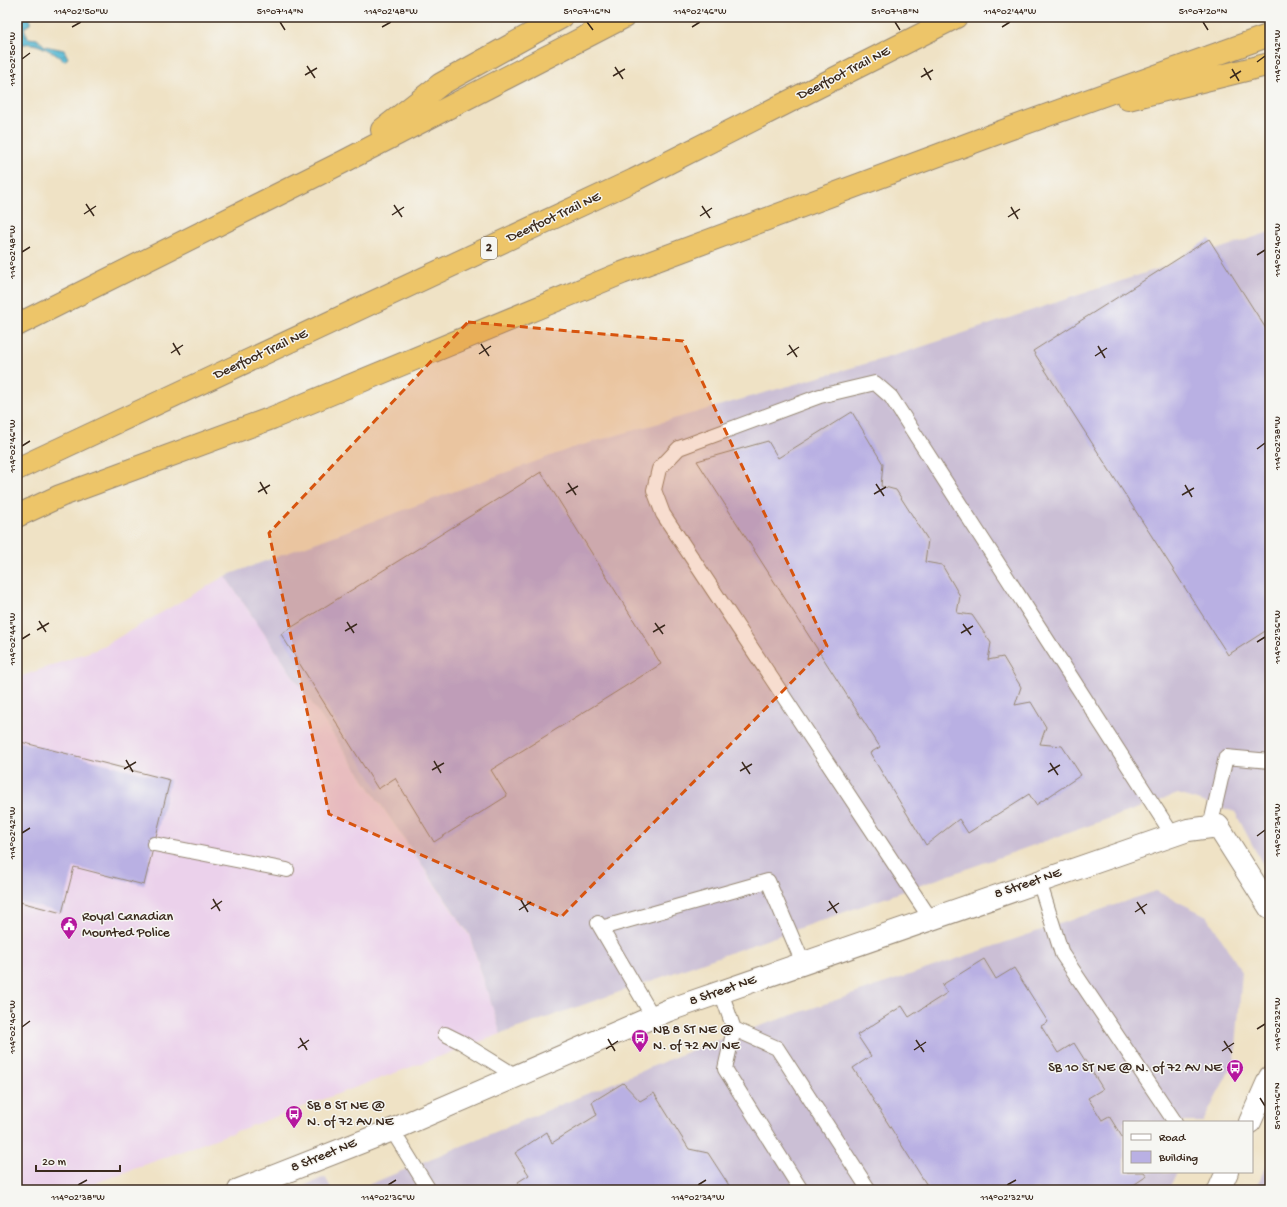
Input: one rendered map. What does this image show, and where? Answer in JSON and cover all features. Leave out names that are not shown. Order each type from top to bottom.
[{"type":"highway","points":[[341,163],[441,84],[562,17]]},
{"type":"highway","points":[[17,325],[341,163],[624,17]]},
{"type":"highway","name":"Deerfoot Trail NE","points":[[17,469],[634,180],[956,17]]},
{"type":"highway","points":[[17,516],[60,496],[272,418],[622,273],[1006,130],[1270,35]]},
{"type":"highway","points":[[1006,130],[1270,64]]},
{"type":"street","name":"8 Street NE","points":[[239,1190],[392,1130],[653,1017],[930,918],[1172,834],[1188,830],[1214,827]]},
{"type":"street","points":[[1214,827],[1270,908]]},
{"type":"street","points":[[1250,1121],[1270,1077]]},
{"type":"street","points":[[1219,1190],[1227,1173]]},
{"type":"lane","points":[[930,918],[663,514],[654,490],[659,469],[679,448],[820,396],[875,383],[891,398],[1172,834]]},
{"type":"lane","points":[[1214,827],[1226,757],[1270,761]]},
{"type":"lane","points":[[154,844],[287,870]]},
{"type":"lane","points":[[653,1017],[599,925],[768,881],[803,963]]},
{"type":"lane","points":[[1039,881],[1062,954],[1174,1121]]},
{"type":"lane","points":[[721,992],[734,1029],[725,1069],[801,1190]]},
{"type":"lane","points":[[734,1029],[777,1048],[869,1190]]},
{"type":"lane","points":[[445,1034],[461,1042],[516,1076]]},
{"type":"lane","points":[[392,1130],[429,1190]]},
{"type":"highlighted area","points":[[468,322],[683,341],[827,646],[561,917],[329,814],[269,533]]},
{"type":"shaded area","points":[[1270,232],[1270,878],[1235,812],[1178,794],[501,1034],[469,934],[225,576],[572,448],[903,353]]},
{"type":"shaded area","points":[[225,576],[469,935],[501,1034],[76,1190],[17,1190],[17,678],[100,648]]},
{"type":"shaded area","points":[[1156,891],[1207,916],[1242,972],[1235,1060],[1204,1121],[1123,1121],[1123,1173],[1176,1173],[1168,1190],[356,1190],[704,1045]]},
{"type":"shaded area","points":[[1270,1157],[1270,1190],[1255,1190]]},
{"type":"shaded area","points":[[325,1177],[332,1190],[294,1190]]},
{"type":"water","points":[[17,17],[30,17],[30,24],[24,28],[28,38],[37,39],[45,46],[64,50],[68,58],[64,61],[54,53],[34,44],[22,45],[17,48]]},
{"type":"building","points":[[1209,239],[1270,335],[1270,628],[1228,655],[1033,351]]},
{"type":"building","points":[[852,412],[883,464],[881,486],[896,490],[928,540],[925,562],[942,565],[960,596],[957,613],[972,615],[991,643],[988,660],[1003,657],[1021,687],[1015,705],[1031,702],[1046,727],[1040,744],[1062,746],[1081,775],[1036,805],[1029,794],[968,833],[959,819],[926,845],[870,753],[880,747],[697,461],[768,441],[778,458]]},
{"type":"building","points":[[541,472],[661,664],[491,770],[507,796],[434,842],[395,778],[378,789],[281,634]]},
{"type":"building","points":[[17,741],[170,780],[144,885],[74,867],[62,913],[20,902],[17,911]]},
{"type":"building","points":[[984,959],[996,979],[1014,968],[1048,1022],[1041,1026],[1058,1053],[1074,1043],[1103,1089],[1088,1098],[1102,1120],[1109,1116],[1123,1138],[1123,1173],[1145,1173],[1147,1176],[1129,1188],[1131,1190],[930,1190],[853,1068],[871,1056],[857,1035],[902,1006],[909,1017],[947,993],[942,985]]},
{"type":"building","points":[[623,1083],[640,1101],[654,1093],[689,1149],[708,1153],[732,1190],[523,1190],[518,1182],[529,1175],[515,1153],[547,1132],[552,1143],[597,1115],[592,1102]]},
{"type":"place","name":"Royal Canadian Mounted Police","points":[[69,940]]},
{"type":"place","name":"NB 8 ST NE @ N. of 72 AV NE","points":[[640,1053]]},
{"type":"place","name":"SB 10 ST NE @ N. of 72 AV NE","points":[[1235,1083]]},
{"type":"place","name":"SB 8 ST NE @ N. of 72 AV NE","points":[[294,1129]]}]
